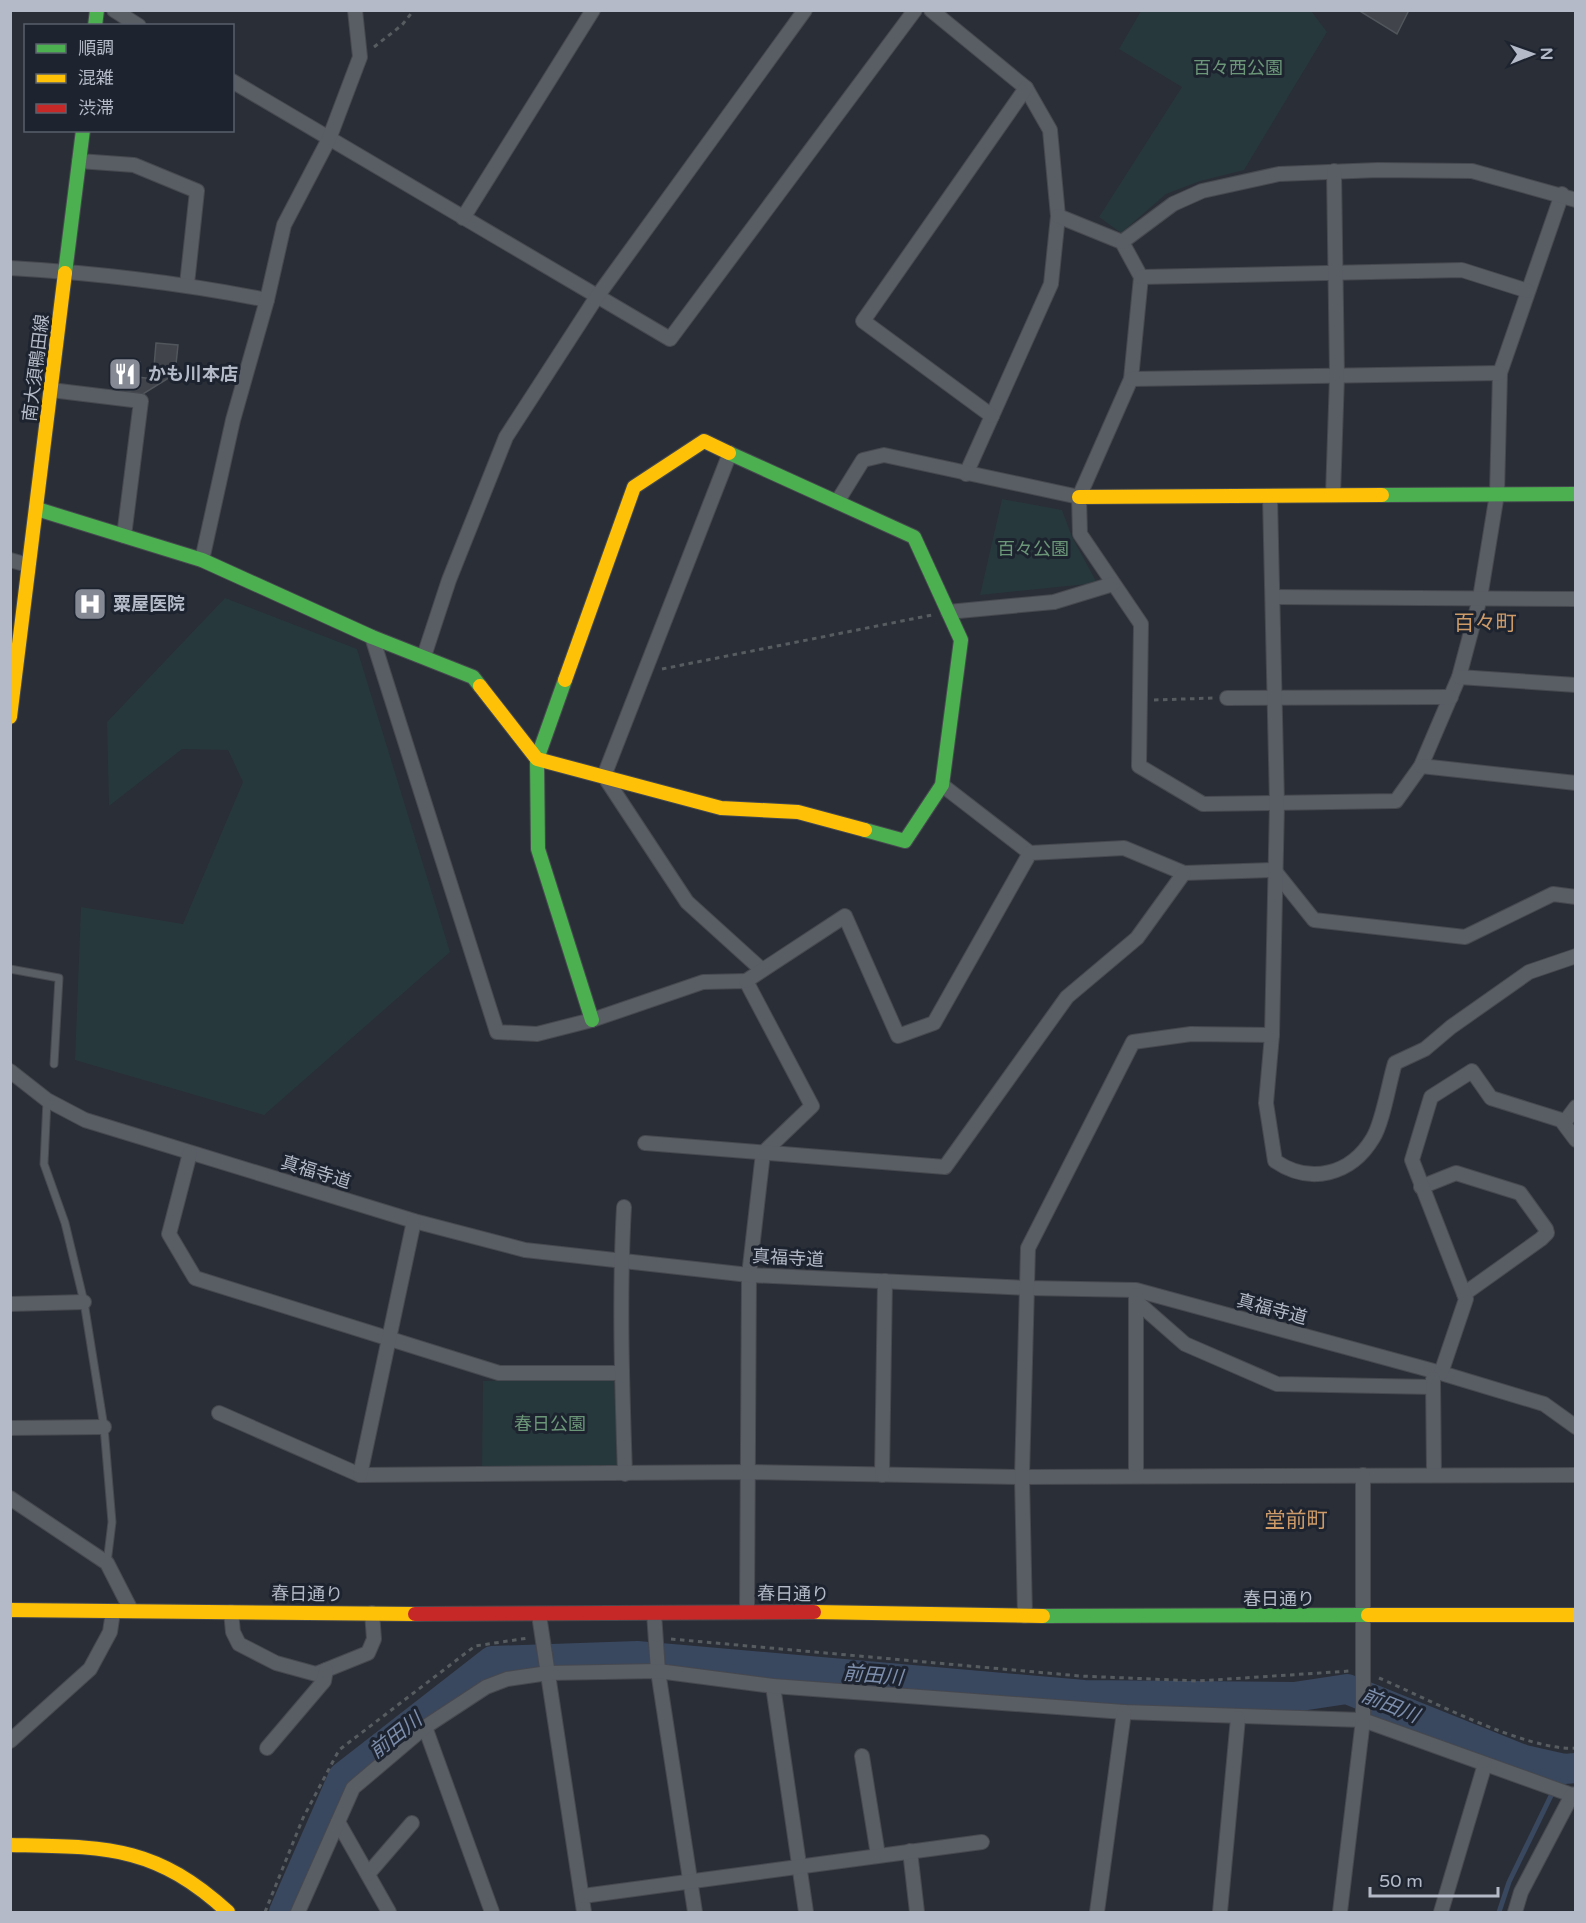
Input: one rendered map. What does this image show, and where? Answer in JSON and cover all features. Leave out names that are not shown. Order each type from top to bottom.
[{"type":"street","points":[[114,10],[136,24]]},
{"type":"street","points":[[202,560],[233,420],[267,300],[284,225],[329,139],[360,57],[355,10]]},
{"type":"street","points":[[463,218],[593,10]]},
{"type":"street","points":[[424,656],[449,580],[506,437],[596,298],[805,10]]},
{"type":"street","points":[[234,82],[596,298],[670,339],[915,10]]},
{"type":"street","points":[[932,10],[1026,88],[1050,130],[1058,216],[1050,284],[966,474]]},
{"type":"street","points":[[992,416],[863,321],[1026,88]]},
{"type":"street","name":"南大須鴨田線","points":[[10,717],[82,132]]},
{"type":"street","points":[[79,161],[134,165],[197,191],[187,284]]},
{"type":"street","points":[[1122,242],[1173,204],[1202,191],[1280,174],[1334,171],[1472,171],[1562,194],[1575,200]]},
{"type":"street","points":[[1333,495],[1337,376],[1334,171]]},
{"type":"street","points":[[1058,216],[1122,242],[1141,277],[1131,379],[1079,497],[1080,534],[1141,624],[1139,766],[1203,804],[1396,801],[1420,766],[1459,677],[1480,598],[1497,494],[1500,373],[1562,194]]},
{"type":"street","points":[[10,268],[66,271],[187,284],[267,300]]},
{"type":"street","points":[[1141,277],[1462,270],[1528,291]]},
{"type":"street","points":[[1131,379],[1500,373]]},
{"type":"street","points":[[51,390],[141,401],[124,536]]},
{"type":"street","points":[[37,509],[202,560],[372,637],[473,677],[537,759],[721,808],[798,812],[905,841],[942,785],[962,640],[914,537],[704,441],[634,487],[537,759],[538,849],[592,1020]]},
{"type":"street","points":[[604,776],[730,453]]},
{"type":"street","points":[[837,502],[863,460],[884,455],[1079,497],[1575,494]]},
{"type":"street","points":[[1270,497],[1277,804],[1272,1035],[1266,1103],[1275,1161],[1286,1168],[1313,1176],[1334,1171],[1356,1159],[1374,1137],[1395,1062],[1425,1049],[1451,1027],[1529,972],[1575,956]]},
{"type":"street","points":[[10,560],[28,565]]},
{"type":"street","points":[[948,612],[1054,602],[1113,585]]},
{"type":"street","points":[[1273,597],[1575,598]]},
{"type":"street","points":[[372,637],[497,1032],[537,1034],[592,1020],[702,982],[746,981],[844,916],[898,1036],[934,1023],[1030,854]]},
{"type":"street","points":[[1459,677],[1575,685]]},
{"type":"street","points":[[1227,698],[1450,697]]},
{"type":"street","points":[[1420,766],[1575,783]]},
{"type":"street","points":[[604,776],[687,902],[762,970]]},
{"type":"street","points":[[942,785],[1030,854],[1124,848],[1184,873],[1274,870]]},
{"type":"street","points":[[1274,870],[1314,920],[1465,937],[1553,894],[1575,897]]},
{"type":"street","points":[[645,1143],[945,1167],[1067,997],[1137,938],[1184,873]]},
{"type":"street","points":[[746,981],[812,1106],[763,1153],[749,1275],[747,1611]]},
{"type":"street","points":[[1025,1616],[1022,1477],[1029,1248],[1133,1042],[1191,1034],[1272,1035]]},
{"type":"street","name":"真福寺道","points":[[10,1071],[47,1100],[85,1120],[414,1221],[525,1250],[749,1275],[1136,1295],[1437,1372],[1544,1404],[1575,1427]]},
{"type":"street","points":[[1434,1475],[1433,1387],[1437,1372],[1467,1304],[1412,1160],[1428,1103],[1431,1097],[1468,1071],[1472,1071],[1491,1098],[1564,1123],[1575,1140]]},
{"type":"street","points":[[1564,1123],[1575,1107]]},
{"type":"street","points":[[190,1153],[169,1234],[195,1278],[500,1373],[621,1373]]},
{"type":"street","points":[[1421,1187],[1456,1173],[1510,1190],[1523,1195],[1546,1229],[1547,1233],[1541,1239],[1464,1294]]},
{"type":"street","points":[[624,1207],[621,1259],[621,1373],[625,1474]]},
{"type":"street","points":[[360,1475],[414,1221]]},
{"type":"street","points":[[882,1475],[885,1281]]},
{"type":"street","points":[[1136,1295],[1185,1344],[1277,1384],[1433,1387]]},
{"type":"street","points":[[1136,1295],[1136,1476]]},
{"type":"street","points":[[10,1304],[84,1302]]},
{"type":"street","points":[[219,1413],[360,1475],[748,1473],[1022,1477],[1575,1475]]},
{"type":"street","points":[[10,1428],[104,1427]]},
{"type":"street","points":[[1340,1912],[1363,1720],[1363,1475]]},
{"type":"street","points":[[10,1498],[107,1563],[131,1610]]},
{"type":"street","name":"春日通り","points":[[10,1610],[539,1616],[747,1611],[1025,1616],[1575,1615]]},
{"type":"street","points":[[231,1611],[233,1632],[239,1644],[276,1663],[316,1674],[368,1653],[374,1639],[372,1613]]},
{"type":"street","points":[[10,1741],[90,1669],[110,1632],[113,1612]]},
{"type":"street","points":[[654,1613],[658,1671],[695,1912]]},
{"type":"street","points":[[539,1616],[584,1912]]},
{"type":"street","points":[[267,1748],[324,1681],[326,1670]]},
{"type":"street","points":[[298,1912],[353,1788],[425,1727],[486,1687],[507,1679],[548,1673],[658,1671],[774,1686],[1124,1712],[1238,1718],[1363,1720],[1574,1795],[1521,1892],[1515,1912]]},
{"type":"street","points":[[774,1686],[806,1912]]},
{"type":"street","points":[[1097,1912],[1124,1712]]},
{"type":"street","points":[[1220,1912],[1238,1718]]},
{"type":"street","points":[[425,1727],[492,1912]]},
{"type":"street","points":[[862,1755],[878,1855]]},
{"type":"street","points":[[1441,1912],[1485,1764]]},
{"type":"street","points":[[338,1822],[390,1912]]},
{"type":"street","points":[[368,1874],[412,1823]]},
{"type":"street","points":[[583,1896],[982,1842]]},
{"type":"street","points":[[10,1845],[105,1848],[161,1864],[211,1895],[228,1912]]},
{"type":"street","points":[[910,1851],[917,1912]]},
{"type":"lane","points":[[10,969],[59,978],[54,1064]]},
{"type":"lane","points":[[47,1100],[44,1164],[65,1223],[84,1302],[104,1427],[111,1522],[107,1563]]},
{"type":"path","points":[[360,57],[402,25],[414,10]]},
{"type":"path","points":[[644,672],[948,612]]},
{"type":"path","points":[[1140,701],[1227,698]]},
{"type":"path","points":[[655,1637],[1092,1676],[1198,1681],[1362,1671],[1511,1735],[1562,1749],[1575,1748]]},
{"type":"green space","name":"百々西公園","points":[[1141,11],[1311,11],[1327,32],[1244,170],[1200,181],[1166,194],[1121,233],[1099,217],[1182,87],[1119,49]]},
{"type":"green space","name":"百々公園","points":[[1002,499],[1062,510],[1072,537],[1097,583],[980,595]]},
{"type":"green space","points":[[225,598],[357,649],[450,952],[264,1115],[75,1060],[81,907],[183,924],[243,782],[228,750],[182,749],[109,806],[107,722]]},
{"type":"green space","name":"春日公園","points":[[614,1379],[617,1468],[482,1469],[483,1381]]},
{"type":"building","points":[[1358,10],[1409,10],[1397,34]]},
{"type":"building","points":[[156,343],[178,345],[175,374],[143,394],[120,391],[123,360],[140,362],[138,377],[153,379]]},
{"type":"waterway","name":"前田川","points":[[284,1912],[343,1777],[492,1661],[637,1656],[1084,1695],[1294,1697],[1347,1689],[1524,1760],[1564,1769],[1576,1768]]},
{"type":"waterway","points":[[1499,1912],[1509,1882],[1564,1769]]},
{"type":"traffic: fast","points":[[95,24],[97,10]]},
{"type":"traffic: fast","points":[[65,273],[83,132]]},
{"type":"traffic: fast","points":[[729,453],[914,537],[961,640],[942,785],[905,841],[865,830]]},
{"type":"traffic: fast","points":[[1382,495],[1576,494]]},
{"type":"traffic: fast","points":[[37,509],[202,560],[372,637],[473,677],[480,686]]},
{"type":"traffic: fast","points":[[565,680],[537,759],[538,849],[592,1020]]},
{"type":"traffic: fast","points":[[1043,1616],[1368,1615]]},
{"type":"traffic: slow","points":[[10,717],[65,273]]},
{"type":"traffic: slow","points":[[565,680],[634,487],[704,441],[729,453]]},
{"type":"traffic: slow","points":[[1079,497],[1382,495]]},
{"type":"traffic: slow","points":[[480,686],[537,759],[721,808],[798,812],[865,830]]},
{"type":"traffic: slow","points":[[10,1610],[415,1614]]},
{"type":"traffic: slow","points":[[814,1612],[1043,1616]]},
{"type":"traffic: slow","points":[[1368,1615],[1576,1615]]},
{"type":"traffic: slow","points":[[10,1845],[101,1849],[151,1861],[176,1873],[228,1912]]},
{"type":"traffic: jam","points":[[415,1614],[814,1612]]},
{"type":"place","name":"かも川本店","points":[[125,374]]},
{"type":"place","name":"粟屋医院","points":[[90,604]]},
{"type":"district","name":"百々町","points":[[1485,623]]},
{"type":"district","name":"堂前町","points":[[1296,1520]]}]
